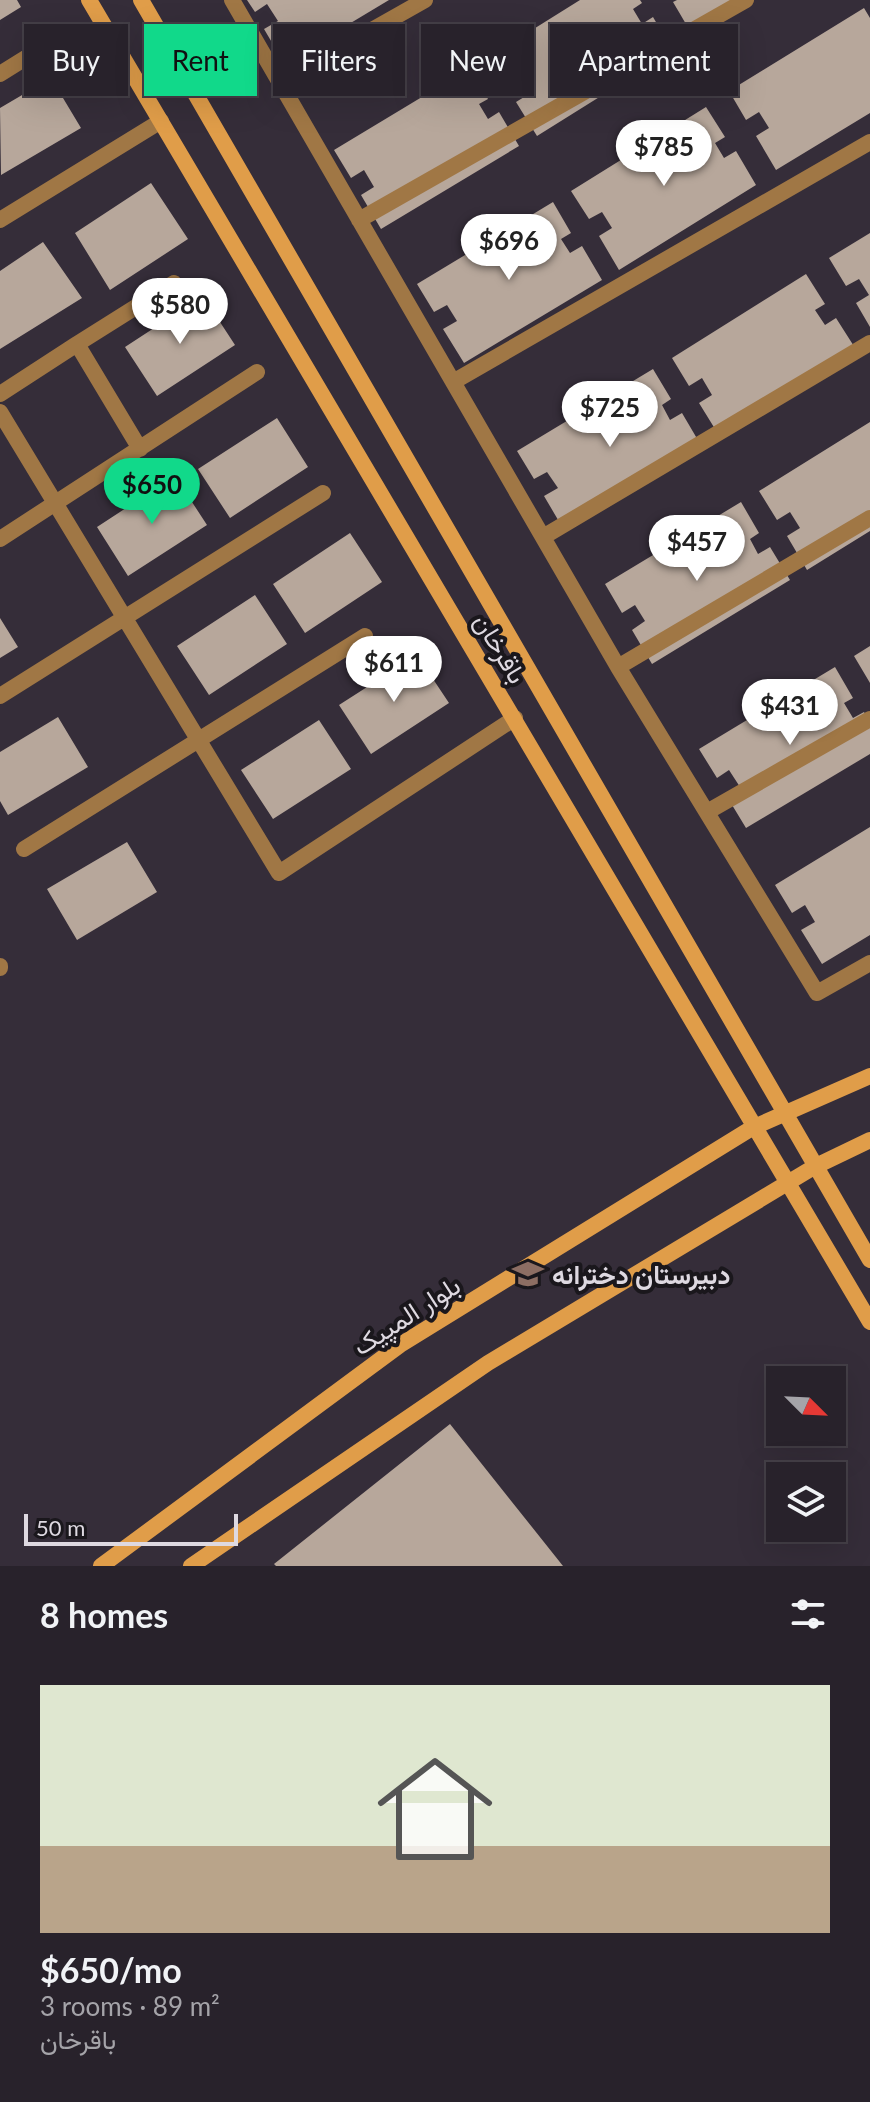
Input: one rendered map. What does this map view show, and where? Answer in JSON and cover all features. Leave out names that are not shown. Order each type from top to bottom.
[{"type":"street","name":"باقرخان","points":[[89,0],[515,718],[752,1128],[870,1322]]},
{"type":"street","name":"باقرخان","points":[[141,0],[870,1260]]},
{"type":"street","points":[[232,0],[273,70]]},
{"type":"street","points":[[383,24],[425,0]]},
{"type":"street","points":[[359,220],[746,0]]},
{"type":"street","points":[[0,74],[24,59]]},
{"type":"street","points":[[288,96],[618,667],[817,993],[870,963]]},
{"type":"street","points":[[0,220],[161,121]]},
{"type":"street","points":[[453,382],[870,142]]},
{"type":"street","points":[[0,394],[174,283]]},
{"type":"street","points":[[543,537],[870,343]]},
{"type":"street","points":[[77,344],[140,449]]},
{"type":"street","points":[[0,539],[257,372]]},
{"type":"street","points":[[0,412],[126,618],[197,743],[279,873],[515,718]]},
{"type":"street","points":[[0,696],[323,493]]},
{"type":"street","points":[[618,667],[870,518]]},
{"type":"street","points":[[24,849],[365,636]]},
{"type":"street","points":[[707,812],[870,719]]},
{"type":"street","name":"بلوار المپیک","points":[[101,1566],[400,1345],[752,1128],[870,1076]]},
{"type":"street","points":[[191,1566],[488,1363],[814,1167],[870,1140]]},
{"type":"building","points":[[0,0],[17,0],[21,7],[0,20]]},
{"type":"building","points":[[247,0],[389,0],[349,24],[273,24],[273,44],[264,29],[278,21],[267,4],[255,12]]},
{"type":"building","points":[[580,0],[640,0],[642,3],[633,9],[642,24],[550,24],[550,96],[601,96],[537,136],[516,102],[526,96],[534,96],[534,29]]},
{"type":"building","points":[[752,0],[713,24],[686,24],[673,2]]},
{"type":"building","points":[[864,8],[870,18],[870,113],[776,170],[756,136],[769,128],[759,112],[746,120],[732,96],[738,96],[738,85]]},
{"type":"building","points":[[653,17],[657,24],[642,24]]},
{"type":"building","points":[[24,94],[62,96],[81,128],[1,175],[0,108]]},
{"type":"building","points":[[424,96],[486,96],[488,99],[479,104],[488,119],[499,112],[519,146],[381,229],[361,195],[374,187],[364,170],[351,178],[334,150]]},
{"type":"building","points":[[706,107],[725,137],[715,143],[724,158],[736,151],[756,185],[619,270],[599,236],[612,228],[602,212],[589,219],[571,191]]},
{"type":"building","points":[[151,183],[188,239],[110,290],[75,233]]},
{"type":"building","points":[[553,202],[571,233],[561,239],[570,253],[582,246],[602,280],[464,363],[443,329],[457,321],[447,305],[434,312],[417,284]]},
{"type":"building","points":[[870,233],[870,327],[856,303],[869,295],[859,279],[846,286],[829,258]]},
{"type":"building","points":[[43,242],[82,298],[0,349],[0,271]]},
{"type":"building","points":[[806,274],[825,304],[815,310],[825,325],[836,318],[857,351],[720,437],[699,403],[712,395],[702,378],[689,386],[672,358]]},
{"type":"building","points":[[203,296],[235,345],[157,396],[125,347]]},
{"type":"building","points":[[653,369],[671,399],[662,405],[670,420],[682,413],[702,447],[564,530],[544,496],[558,488],[547,472],[534,479],[517,451]]},
{"type":"building","points":[[277,418],[308,467],[230,518],[198,469]]},
{"type":"building","points":[[870,422],[870,531],[807,570],[787,536],[800,528],[790,512],[777,520],[759,491]]},
{"type":"building","points":[[175,476],[207,525],[128,576],[97,527]]},
{"type":"building","points":[[741,502],[759,533],[750,539],[758,554],[770,547],[790,580],[652,664],[632,630],[645,621],[635,605],[622,613],[605,584]]},
{"type":"building","points":[[350,533],[382,582],[305,633],[273,584]]},
{"type":"building","points":[[255,595],[287,644],[209,695],[177,646]]},
{"type":"building","points":[[0,618],[18,647],[0,658]]},
{"type":"building","points":[[870,646],[870,683],[854,656]]},
{"type":"building","points":[[417,655],[449,703],[371,754],[339,705]]},
{"type":"building","points":[[835,667],[853,698],[844,703],[853,718],[864,712],[870,722],[870,754],[746,828],[726,795],[740,787],[729,770],[717,778],[699,749]]},
{"type":"building","points":[[58,717],[88,767],[8,815],[0,801],[0,752]]},
{"type":"building","points":[[319,720],[351,769],[273,819],[241,770]]},
{"type":"building","points":[[870,827],[870,935],[822,964],[801,930],[815,922],[805,905],[792,913],[775,885]]},
{"type":"building","points":[[127,842],[157,892],[77,940],[47,889]]},
{"type":"building","points":[[450,1424],[563,1566],[274,1564]]},
{"type":"place","name":"دبیرستان دخترانه","points":[[528,1274]]}]
